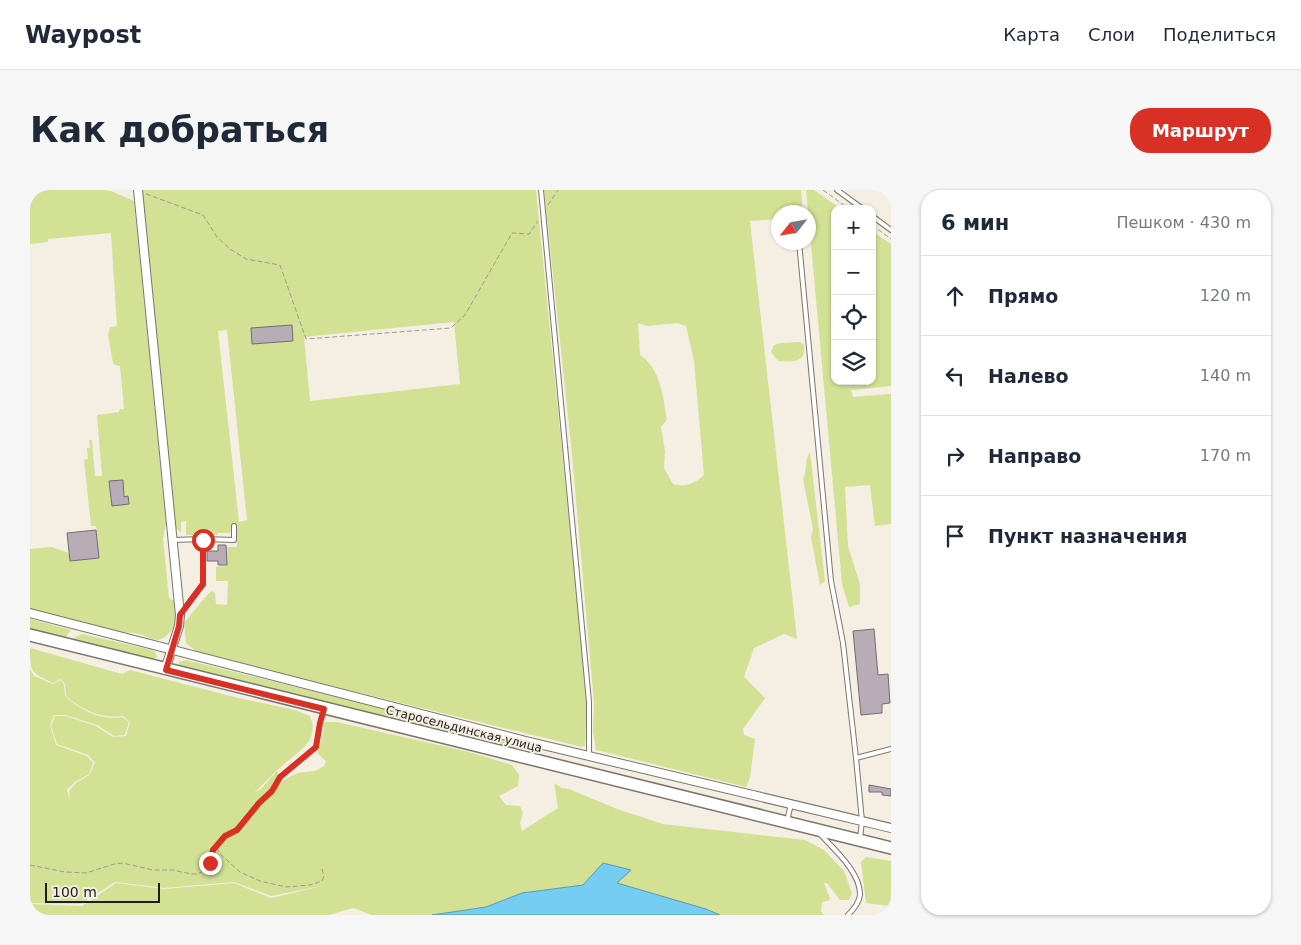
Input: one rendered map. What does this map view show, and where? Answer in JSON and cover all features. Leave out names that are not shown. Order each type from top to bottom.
[{"type":"main road","name":"Старосельдинская улица","points":[[30,635],[859,842],[891,848]]},
{"type":"street","points":[[138,191],[180,615],[179,626],[166,670]]},
{"type":"street","points":[[30,613],[588,756],[891,828]]},
{"type":"lane","points":[[540,190],[589,702],[588,756]]},
{"type":"lane","points":[[837,190],[857,205]]},
{"type":"lane","points":[[876,219],[891,230]]},
{"type":"lane","points":[[800,250],[831,580],[843,643],[856,758],[862,821],[859,842]]},
{"type":"lane","points":[[172,540],[234,540],[234,526]]},
{"type":"lane","points":[[180,615],[203,584],[203,540]]},
{"type":"lane","points":[[856,758],[891,749]]},
{"type":"lane","points":[[786,823],[791,804]]},
{"type":"lane","points":[[816,831],[841,855],[854,874],[859,886],[860,896],[857,904],[848,915]]},
{"type":"path","points":[[138,191],[204,216],[218,237],[230,249],[246,259],[280,265],[306,339],[450,328],[465,315],[512,233],[529,234],[558,190]]},
{"type":"path","points":[[823,190],[844,205]]},
{"type":"path","points":[[876,228],[891,239]]},
{"type":"path","points":[[30,865],[65,872],[86,873],[114,864],[123,864],[153,870],[172,870],[198,874],[207,869],[213,850],[225,836],[237,830],[272,791],[280,777],[316,747],[324,709]]},
{"type":"path","points":[[217,845],[219,853],[240,872],[260,881],[286,887],[310,885],[322,881],[324,876],[322,869]]},
{"type":"green space","points":[[30,190],[104,190],[134,201],[166,523],[163,539],[169,598],[174,601],[175,626],[162,639],[151,639],[140,634],[124,633],[30,611],[30,549],[52,547],[69,553],[70,561],[99,558],[96,526],[91,526],[84,460],[88,459],[87,448],[90,448],[89,440],[92,440],[95,476],[102,476],[97,415],[119,412],[120,409],[124,409],[120,366],[113,363],[108,335],[110,327],[117,326],[111,233],[48,239],[48,242],[30,244]]},
{"type":"green space","points":[[141,190],[536,190],[587,701],[585,746],[582,747],[197,652],[186,643],[184,623],[212,591],[215,593],[216,604],[227,605],[228,581],[216,581],[216,567],[227,566],[227,547],[237,547],[237,525],[232,524],[232,530],[229,533],[186,535],[186,521],[181,522],[181,533],[173,522]],"holes":[[[454,322],[460,384],[310,401],[304,337]],[[227,330],[247,520],[239,522],[218,331]]]},
{"type":"green space","points":[[544,190],[801,190],[802,205],[771,205],[771,220],[750,221],[797,639],[784,634],[754,648],[744,677],[765,698],[743,729],[744,735],[755,739],[750,778],[746,787],[596,750],[593,732],[594,702],[571,444]],"holes":[[[638,323],[647,326],[677,323],[686,326],[694,361],[704,475],[697,481],[682,485],[673,484],[664,468],[665,451],[661,427],[667,420],[657,376],[653,368],[640,355]]]},
{"type":"green space","points":[[806,190],[814,190],[835,205],[831,205],[831,385],[876,385],[876,234],[891,244],[891,386],[851,390],[853,397],[891,394],[891,524],[875,526],[870,485],[845,487],[848,546],[860,584],[860,604],[849,607],[842,584],[811,250],[816,250],[816,205],[807,205]]},
{"type":"green space","points":[[800,342],[804,345],[804,351],[801,358],[797,360],[778,361],[771,352],[774,345]]},
{"type":"green space","points":[[810,452],[825,581],[820,585],[811,537],[813,529],[803,479]]},
{"type":"green space","points":[[30,619],[71,630],[63,639],[30,632]]},
{"type":"green space","points":[[82,634],[152,650],[157,657],[152,660],[70,640]]},
{"type":"green space","points":[[30,648],[122,674],[130,670],[238,698],[295,710],[310,716],[313,725],[310,739],[306,745],[275,772],[254,793],[261,789],[277,771],[282,781],[297,773],[315,771],[324,766],[326,761],[317,753],[323,735],[324,722],[337,722],[469,752],[512,765],[519,775],[518,786],[499,796],[506,805],[520,806],[523,813],[520,823],[522,831],[558,808],[554,783],[562,788],[569,789],[617,809],[663,824],[805,840],[824,850],[844,871],[852,893],[849,900],[840,900],[827,883],[824,883],[830,898],[828,901],[822,902],[821,911],[824,915],[720,915],[706,909],[616,883],[630,871],[583,885],[522,893],[486,907],[432,915],[372,915],[353,908],[329,915],[30,915],[30,904],[82,906],[116,883],[164,889],[234,883],[271,898],[322,886],[271,896],[234,882],[164,888],[115,882],[81,904],[30,903],[30,669],[34,676],[53,684],[61,680],[64,685],[65,696],[84,710],[99,716],[122,717],[129,722],[125,735],[114,736],[97,725],[66,715],[54,715],[50,725],[56,745],[87,756],[93,763],[89,774],[75,782],[67,790],[70,800],[69,791],[76,783],[89,775],[95,763],[88,755],[57,744],[51,726],[55,716],[66,716],[96,726],[113,737],[126,736],[130,722],[123,716],[99,715],[72,701],[66,696],[65,684],[61,679],[53,683],[40,677],[33,671],[30,662]]},
{"type":"green space","points":[[186,660],[492,735],[508,740],[515,745],[515,748],[180,667],[179,662]]},
{"type":"green space","points":[[866,857],[891,861],[891,906],[866,903],[861,862]]},
{"type":"water","points":[[603,863],[631,870],[617,883],[706,909],[720,915],[432,915],[486,907],[522,893],[583,885]]},
{"type":"building","points":[[292,325],[293,341],[252,344],[251,328]]},
{"type":"building","points":[[123,480],[124,497],[128,496],[129,504],[112,506],[109,481]]},
{"type":"building","points":[[96,530],[99,558],[70,561],[67,533]]},
{"type":"building","points":[[218,545],[226,545],[227,565],[218,565],[218,561],[207,561],[207,551],[218,551]]},
{"type":"building","points":[[874,629],[878,675],[888,674],[890,703],[882,704],[882,713],[861,715],[853,631]]},
{"type":"building","points":[[869,785],[891,789],[891,796],[882,795],[882,792],[869,792]]},
{"type":"route","points":[[203,540],[203,584],[180,615],[179,626],[166,670],[324,709],[316,747],[309,755],[280,777],[272,791],[259,803],[237,830],[225,836],[213,850],[210,863]]}]
